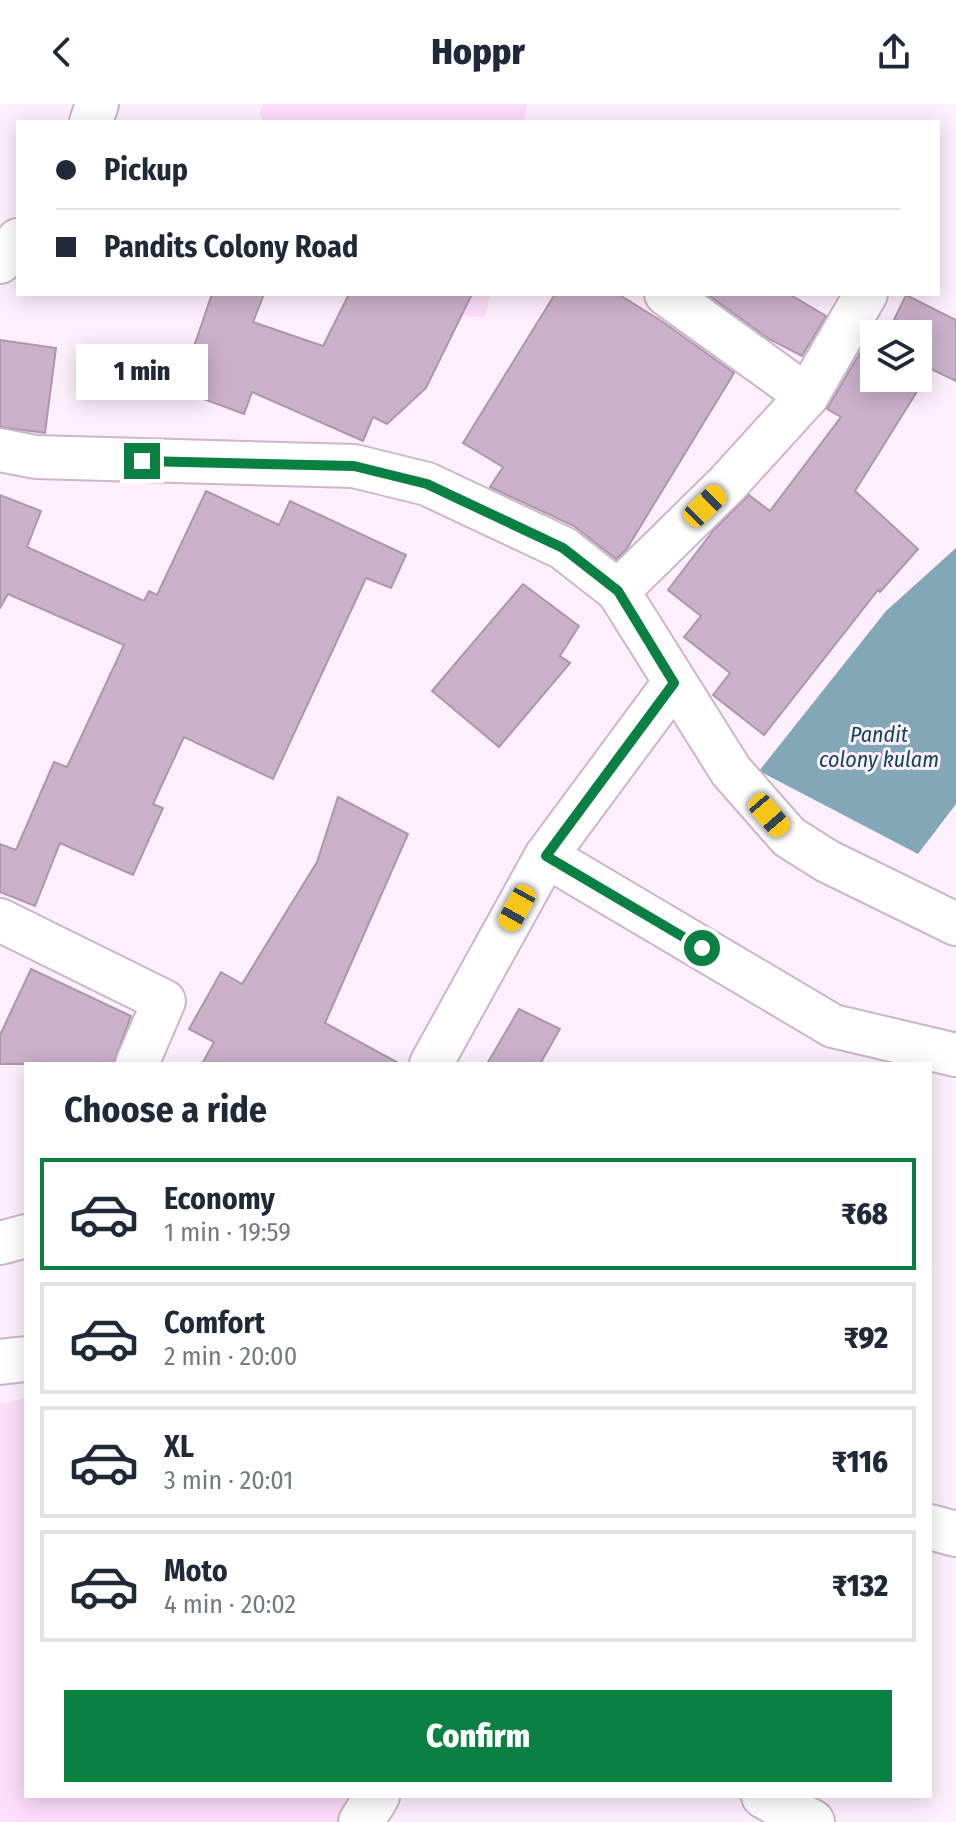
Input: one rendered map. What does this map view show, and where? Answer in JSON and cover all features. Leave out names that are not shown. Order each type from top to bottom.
[{"type":"street","points":[[0,262],[16,242]]},
{"type":"street","points":[[669,296],[807,396]]},
{"type":"street","points":[[618,591],[727,484],[807,396],[865,296]]},
{"type":"street","points":[[0,450],[36,457],[354,466],[427,484],[563,548],[618,591],[731,771],[789,837],[827,861],[956,924]]},
{"type":"street","points":[[432,1062],[546,856],[674,683]]},
{"type":"street","points":[[546,856],[833,1026],[956,1055]]},
{"type":"street","points":[[0,920],[164,1001],[138,1062]]},
{"type":"street","points":[[0,1243],[24,1237]]},
{"type":"street","points":[[0,1362],[24,1359]]},
{"type":"street","points":[[932,1528],[956,1534]]},
{"type":"street","points":[[361,1822],[376,1798]]},
{"type":"street","points":[[768,1798],[812,1822]]},
{"type":"shaded area","points":[[263,104],[527,104],[524,120],[262,120],[260,114]]},
{"type":"shaded area","points":[[387,296],[490,296],[485,318],[402,308]]},
{"type":"shaded area","points":[[24,1398],[24,1798],[355,1798],[339,1822],[0,1822],[0,1404]]},
{"type":"water","name":"Pandit colony kulam","points":[[956,548],[956,804],[918,854],[759,771],[886,611]]},
{"type":"building","points":[[211,296],[263,296],[253,322],[323,346],[348,296],[471,296],[426,388],[387,424],[373,417],[363,441],[252,392],[244,414],[179,390]]},
{"type":"building","points":[[554,296],[621,296],[734,373],[626,550],[616,559],[574,526],[490,487],[503,467],[463,443]]},
{"type":"building","points":[[710,296],[792,296],[826,316],[802,356],[769,339]]},
{"type":"building","points":[[906,296],[956,320],[956,381],[932,369],[932,320],[894,320]]},
{"type":"building","points":[[0,340],[56,348],[45,433],[0,427]]},
{"type":"building","points":[[860,353],[860,392],[917,392],[855,491],[918,549],[880,592],[878,590],[764,735],[713,695],[730,673],[684,637],[701,616],[668,590],[713,531],[749,495],[770,511],[841,417],[827,409]]},
{"type":"building","points":[[206,491],[279,525],[290,501],[406,555],[391,588],[366,578],[273,779],[184,737],[153,804],[163,808],[133,875],[60,843],[35,906],[0,892],[0,844],[16,850],[54,762],[67,767],[124,645],[8,594],[0,608],[0,495],[41,511],[27,547],[144,601],[149,591],[157,595]]},
{"type":"building","points":[[523,584],[579,626],[560,656],[570,663],[499,747],[432,691]]},
{"type":"building","points":[[338,797],[408,834],[325,1023],[396,1062],[203,1062],[214,1042],[189,1029],[221,972],[242,984],[317,862]]},
{"type":"building","points":[[31,969],[131,1016],[114,1062],[0,1064],[0,1035]]},
{"type":"building","points":[[519,1009],[560,1029],[541,1062],[488,1062]]},
{"type":"route","points":[[142,461],[354,466],[427,484],[563,548],[618,591],[674,683],[546,856],[702,948]]}]
